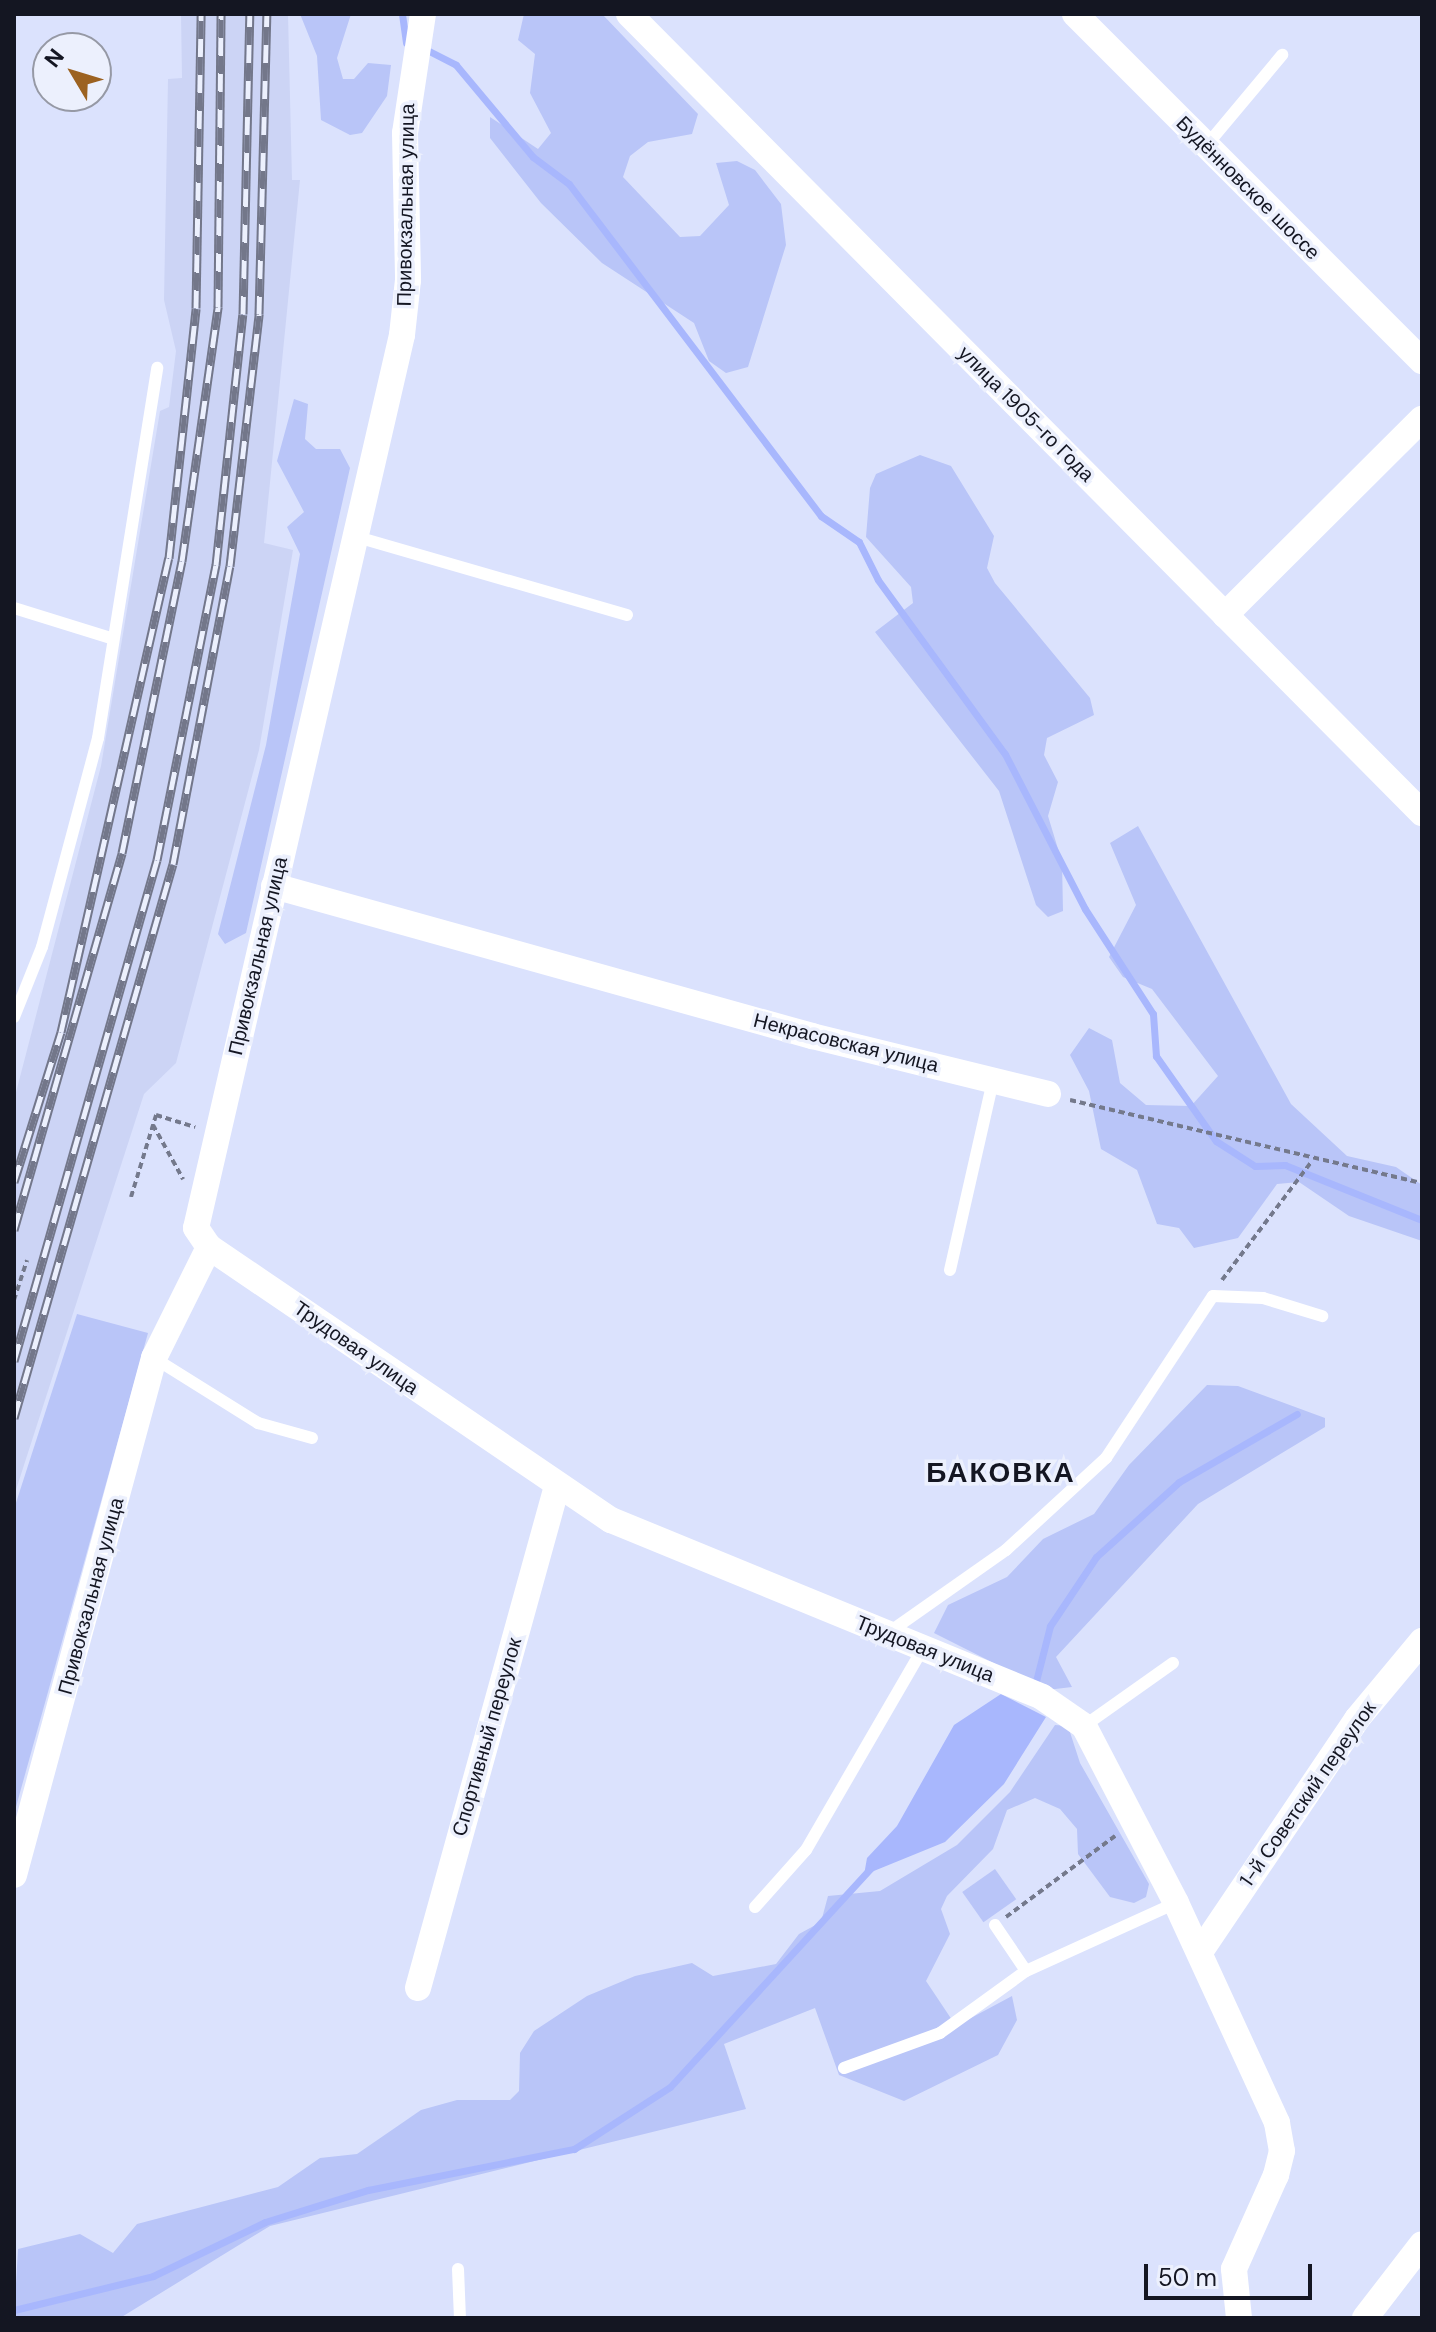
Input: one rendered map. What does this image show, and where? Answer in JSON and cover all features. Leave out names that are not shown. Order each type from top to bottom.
[{"type":"street","name":"Привокзальная улица","points":[[14,1875],[154,1358],[209,1247],[196,1228],[198,1207],[402,335],[408,280],[405,133],[423,14]]},
{"type":"street","name":"улица 1905-го Года","points":[[629,14],[1422,813]]},
{"type":"street","name":"Будённовское шоссе","points":[[1075,14],[1422,361]]},
{"type":"street","points":[[1225,615],[1422,419]]},
{"type":"street","name":"Некрасовская улица","points":[[274,886],[1048,1094]]},
{"type":"street","name":"Трудовая улица","points":[[209,1247],[557,1486],[638,1532],[1042,1697],[1084,1726],[1135,1821],[1265,2088],[1282,2151],[1234,2269],[1239,2318]]},
{"type":"street","name":"Спортивный переулок","points":[[418,1988],[557,1486]]},
{"type":"street","name":"1-й Советский переулок","points":[[1200,1952],[1357,1719],[1422,1641]]},
{"type":"street","points":[[1365,2318],[1422,2244]]},
{"type":"lane","points":[[1206,146],[1282,55]]},
{"type":"lane","points":[[14,1017],[42,947],[98,738],[111,638],[157,368]]},
{"type":"lane","points":[[357,537],[627,615]]},
{"type":"lane","points":[[14,608],[111,638]]},
{"type":"lane","points":[[950,1270],[993,1081]]},
{"type":"lane","points":[[888,1633],[1006,1550],[1106,1458],[1213,1296],[1263,1298],[1322,1316]]},
{"type":"lane","points":[[154,1358],[258,1423],[312,1438]]},
{"type":"lane","points":[[755,1907],[806,1850],[923,1648]]},
{"type":"lane","points":[[1084,1726],[1173,1663]]},
{"type":"lane","points":[[844,2068],[940,2033],[1026,1971],[1176,1903]]},
{"type":"lane","points":[[995,1925],[1026,1971]]},
{"type":"lane","points":[[458,2269],[460,2318]]},
{"type":"path","points":[[1048,1094],[1131,1118],[1312,1161],[1422,1183]]},
{"type":"path","points":[[131,1197],[156,1115],[216,1134]]},
{"type":"path","points":[[153,1125],[198,1207]]},
{"type":"path","points":[[1213,1296],[1312,1161]]},
{"type":"path","points":[[14,1300],[27,1260]]},
{"type":"path","points":[[995,1925],[1135,1821]]},
{"type":"shaded area","points":[[181,14],[288,14],[292,180],[300,180],[264,543],[293,550],[259,750],[176,1063],[144,1094],[14,1496],[14,1100],[101,766],[160,411],[169,407],[176,351],[164,300],[168,79],[182,78]]},
{"type":"shaded area","points":[[300,14],[351,14],[337,58],[343,79],[354,79],[368,63],[391,65],[387,96],[362,133],[350,135],[321,120],[317,56]]},
{"type":"shaded area","points":[[524,14],[602,14],[698,114],[692,134],[648,142],[630,156],[623,177],[680,237],[700,236],[729,205],[716,163],[737,161],[755,170],[781,204],[786,245],[748,367],[726,373],[709,361],[694,323],[602,263],[541,203],[490,138],[490,117],[538,149],[551,133],[530,93],[535,54],[518,40]]},
{"type":"shaded area","points":[[294,399],[308,404],[305,439],[316,449],[340,449],[350,468],[246,933],[225,944],[218,934],[266,745],[300,554],[287,527],[304,512],[277,461]]},
{"type":"shaded area","points":[[920,455],[951,466],[994,536],[987,568],[995,583],[1090,698],[1094,715],[1047,738],[1044,755],[1058,782],[1048,816],[1062,862],[1063,911],[1048,917],[1036,905],[999,791],[875,632],[913,603],[911,587],[866,537],[870,488],[876,474]]},
{"type":"shaded area","points":[[1138,826],[1291,1104],[1347,1156],[1396,1167],[1422,1185],[1422,1241],[1349,1216],[1299,1182],[1277,1184],[1238,1238],[1194,1248],[1179,1228],[1157,1224],[1137,1170],[1101,1149],[1089,1091],[1070,1055],[1089,1028],[1112,1040],[1120,1083],[1146,1105],[1191,1106],[1218,1076],[1152,989],[1123,977],[1109,957],[1136,905],[1110,843]]},
{"type":"shaded area","points":[[77,1314],[148,1333],[14,1814],[14,1509]]},
{"type":"shaded area","points":[[1207,1385],[1238,1386],[1325,1418],[1325,1427],[1198,1504],[1056,1657],[1072,1687],[1047,1690],[934,1633],[948,1605],[1007,1577],[1043,1539],[1094,1514],[1129,1465]]},
{"type":"shaded area","points":[[1001,1694],[1046,1717],[1004,1784],[945,1842],[864,1875],[867,1858],[897,1826],[954,1725]]},
{"type":"shaded area","points":[[1055,1725],[1068,1726],[1080,1763],[1149,1884],[1146,1897],[1134,1903],[1110,1897],[1078,1854],[1077,1829],[1060,1809],[1035,1798],[1007,1810],[993,1849],[947,1896],[941,1909],[950,1934],[926,1981],[956,2026],[1012,1996],[1017,2020],[998,2055],[904,2101],[839,2075],[815,2008],[724,2044],[746,2109],[270,2226],[120,2318],[14,2318],[18,2249],[80,2234],[113,2253],[137,2224],[278,2187],[320,2158],[357,2154],[421,2110],[457,2100],[510,2100],[519,2091],[520,2053],[534,2031],[587,1996],[635,1976],[692,1963],[713,1976],[776,1964],[799,1934],[821,1922],[828,1896],[880,1891],[957,1845],[1010,1792]]},
{"type":"shaded area","points":[[995,1869],[1016,1899],[983,1922],[962,1892]]},
{"type":"waterway","points":[[402,14],[406,43]]},
{"type":"waterway","points":[[429,51],[456,65],[533,157],[569,184],[821,516],[859,542],[878,580],[1005,754],[1085,909],[1153,1014],[1156,1056],[1216,1141],[1255,1166],[1285,1165],[1422,1220]]},
{"type":"waterway","points":[[1035,1685],[1050,1626],[1096,1557],[1179,1482],[1297,1414]]},
{"type":"waterway","points":[[14,2310],[153,2276],[265,2222],[368,2190],[574,2149],[670,2087],[871,1868]]},
{"type":"railway","points":[[14,1182],[61,1032],[169,558],[196,308],[201,14]]},
{"type":"railway","points":[[14,1230],[122,853],[182,561],[218,307],[221,14]]},
{"type":"railway","points":[[14,1361],[157,860],[216,565],[243,314],[250,14]]},
{"type":"railway","points":[[14,1418],[173,864],[230,566],[259,314],[267,14]]},
{"type":"district","name":"БАКОВКА","points":[[1001,1473]]}]
